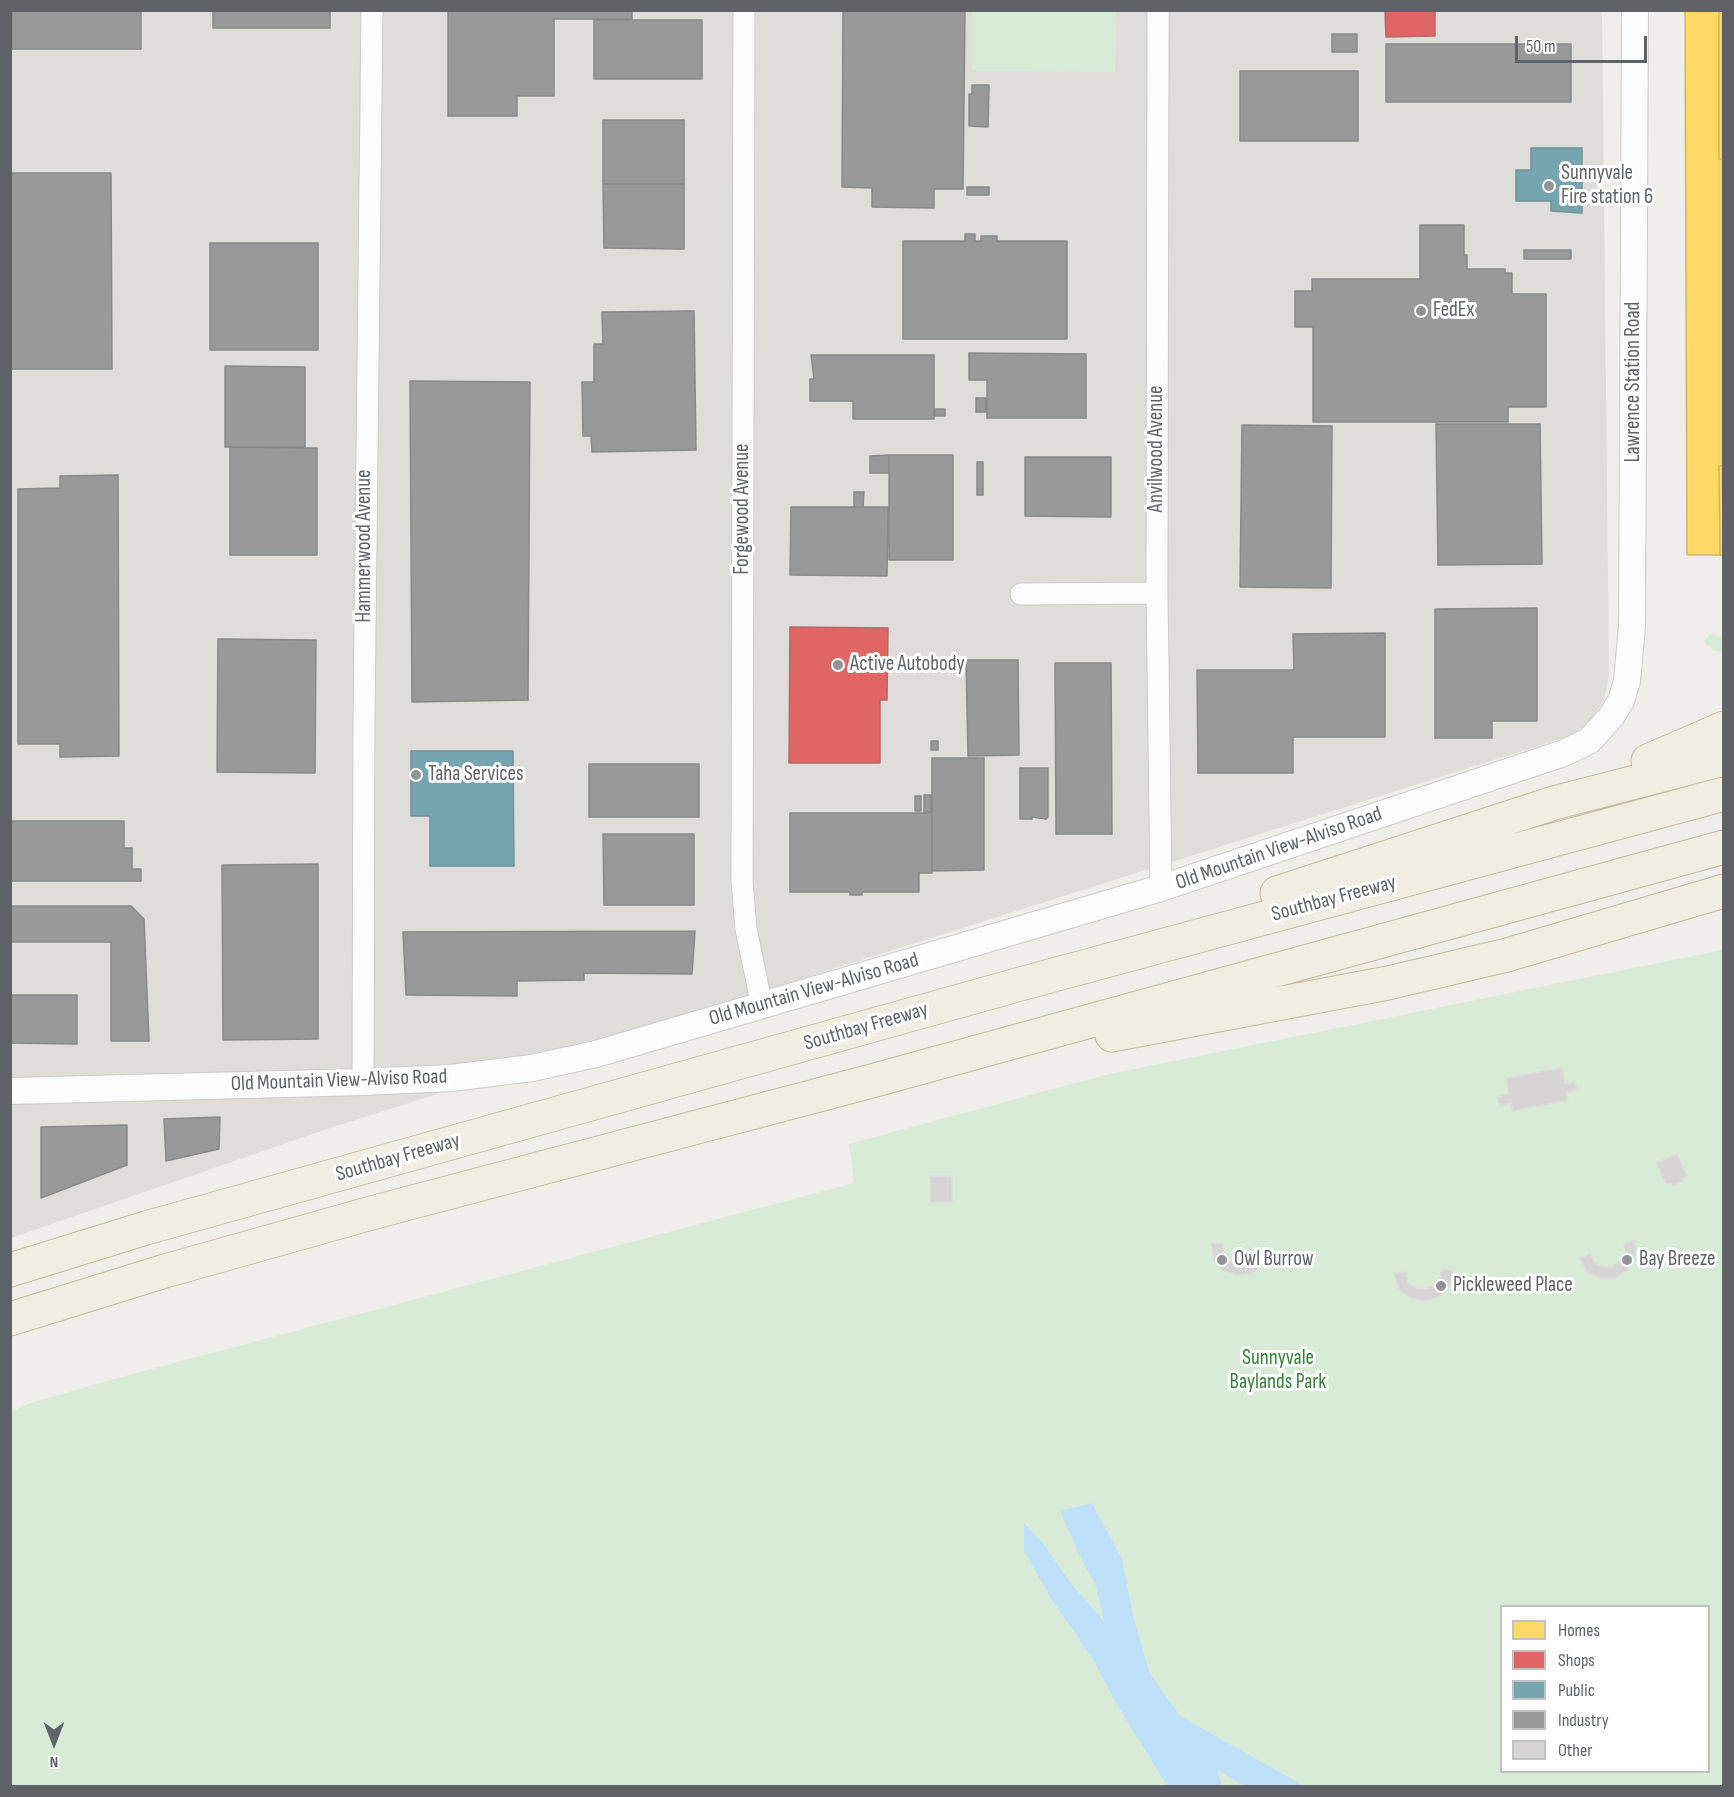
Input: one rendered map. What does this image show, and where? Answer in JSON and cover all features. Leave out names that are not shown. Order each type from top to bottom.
[{"type":"highway","points":[[1554,802],[1588,785],[1679,749],[1724,728]]},
{"type":"highway","points":[[1024,983],[1231,908],[1554,802],[1724,759]]},
{"type":"highway","name":"Southbay Freeway","points":[[10,1270],[158,1225],[1024,983],[1724,794]]},
{"type":"highway","points":[[10,1319],[165,1271],[364,1215],[868,1082],[1724,847]]},
{"type":"highway","points":[[868,1082],[1388,983],[1507,954],[1724,891]]},
{"type":"highway","points":[[1507,954],[1724,912]]},
{"type":"street","name":"Hammerwood Avenue","points":[[363,1082],[364,717],[372,10]]},
{"type":"street","name":"Forgewood Avenue","points":[[744,10],[742,880],[746,929],[762,1006]]},
{"type":"street","name":"Anvilwood Avenue","points":[[1158,10],[1157,593],[1161,888]]},
{"type":"street","name":"Lawrence Station Road","points":[[1589,741],[1611,717],[1621,701],[1627,681],[1632,626],[1635,10]]},
{"type":"street","points":[[1021,594],[1157,593]]},
{"type":"street","name":"Old Mountain View-Alviso Road","points":[[10,1091],[451,1078],[532,1068],[596,1054],[1161,888],[1564,753],[1589,741]]},
{"type":"shaded area","points":[[10,11],[1602,11],[1609,676],[1604,700],[1592,719],[1573,735],[330,1128],[11,1238]]},
{"type":"green space","points":[[972,11],[1116,11],[1115,72],[972,71]]},
{"type":"green space","points":[[1711,633],[1723,637],[1723,653],[1713,650],[1704,642]]},
{"type":"green space","name":"Sunnyvale Baylands Park","points":[[1723,950],[1723,1786],[11,1786],[10,1412],[31,1403],[114,1379],[854,1183],[849,1144],[1105,1075]]},
{"type":"water","points":[[1092,1503],[1122,1559],[1134,1620],[1150,1674],[1180,1716],[1304,1786],[1244,1786],[1217,1770],[1222,1786],[1169,1786],[1166,1784],[1118,1706],[1092,1658],[1050,1597],[1024,1551],[1024,1523],[1042,1542],[1072,1585],[1104,1621],[1096,1586],[1060,1511]]},
{"type":"building: Homes","points":[[1685,10],[1719,10],[1719,159],[1724,159],[1724,466],[1719,466],[1720,555],[1687,555]]},
{"type":"building: Homes","points":[[1719,10],[1724,10],[1724,159],[1719,159]]},
{"type":"building: Homes","points":[[1719,466],[1724,466],[1724,555],[1720,555]]},
{"type":"building: Shops","points":[[1385,10],[1435,10],[1435,36],[1386,37]]},
{"type":"building: Shops","points":[[790,627],[888,628],[887,700],[880,700],[880,763],[789,763]]},
{"type":"building: Public","name":"Sunnyvale Fire station 6","points":[[1531,148],[1582,148],[1582,213],[1551,211],[1551,201],[1516,201],[1516,170],[1531,170]]},
{"type":"building: Public","points":[[411,751],[513,751],[514,866],[430,866],[430,816],[411,816]]},
{"type":"building: Industry","points":[[12,10],[141,10],[141,49],[12,49]]},
{"type":"building: Industry","points":[[213,10],[330,10],[330,28],[213,28]]},
{"type":"building: Industry","points":[[448,10],[632,10],[632,19],[554,19],[554,96],[517,96],[517,116],[448,116]]},
{"type":"building: Industry","points":[[843,10],[965,10],[963,189],[934,189],[934,208],[872,207],[872,188],[842,187]]},
{"type":"building: Industry","points":[[594,20],[702,20],[702,79],[594,79]]},
{"type":"building: Industry","points":[[1332,34],[1357,34],[1357,52],[1332,52]]},
{"type":"building: Industry","points":[[1386,44],[1571,44],[1571,102],[1386,102]]},
{"type":"building: Industry","points":[[1240,71],[1358,71],[1358,141],[1240,141]]},
{"type":"building: Industry","points":[[972,85],[989,85],[988,127],[969,126],[969,94],[972,94]]},
{"type":"building: Industry","points":[[603,120],[684,120],[684,184],[603,184]]},
{"type":"building: Industry","points":[[10,173],[111,173],[112,369],[10,369]]},
{"type":"building: Industry","points":[[603,184],[684,184],[684,249],[604,248]]},
{"type":"building: Industry","points":[[967,187],[989,187],[989,195],[967,195]]},
{"type":"building: Industry","name":"FedEx","points":[[1420,225],[1464,225],[1464,255],[1467,255],[1467,269],[1505,269],[1505,273],[1512,273],[1512,294],[1546,294],[1546,407],[1508,407],[1508,422],[1313,422],[1313,327],[1295,327],[1295,291],[1312,291],[1312,279],[1420,279]]},
{"type":"building: Industry","points":[[965,234],[975,234],[975,241],[981,241],[981,236],[997,236],[997,241],[1067,241],[1067,339],[903,339],[903,241],[965,241]]},
{"type":"building: Industry","points":[[210,243],[318,243],[318,350],[210,350]]},
{"type":"building: Industry","points":[[1524,250],[1571,250],[1571,259],[1524,259]]},
{"type":"building: Industry","points":[[694,311],[696,450],[592,452],[591,436],[583,436],[582,382],[594,382],[594,344],[603,344],[602,312]]},
{"type":"building: Industry","points":[[969,353],[1086,354],[1086,418],[987,418],[987,380],[969,380]]},
{"type":"building: Industry","points":[[811,355],[934,355],[934,419],[853,419],[853,401],[810,401],[810,379],[814,379]]},
{"type":"building: Industry","points":[[225,366],[305,367],[305,447],[225,447]]},
{"type":"building: Industry","points":[[410,381],[530,382],[528,700],[412,702]]},
{"type":"building: Industry","points":[[976,398],[986,398],[986,412],[976,412]]},
{"type":"building: Industry","points":[[935,409],[945,409],[945,416],[935,416]]},
{"type":"building: Industry","points":[[1436,424],[1540,424],[1542,564],[1438,565]]},
{"type":"building: Industry","points":[[1242,425],[1332,426],[1331,588],[1240,587]]},
{"type":"building: Industry","points":[[230,447],[317,448],[317,555],[230,555]]},
{"type":"building: Industry","points":[[889,455],[953,455],[953,560],[889,560]]},
{"type":"building: Industry","points":[[889,455],[889,473],[870,473],[870,456]]},
{"type":"building: Industry","points":[[1025,457],[1111,457],[1111,517],[1025,516]]},
{"type":"building: Industry","points":[[977,462],[983,462],[983,495],[977,495]]},
{"type":"building: Industry","points":[[118,475],[119,756],[60,757],[60,744],[18,744],[18,489],[60,488],[60,476]]},
{"type":"building: Industry","points":[[854,492],[864,492],[863,507],[854,507]]},
{"type":"building: Industry","points":[[791,507],[888,507],[887,576],[790,575]]},
{"type":"building: Industry","points":[[1537,608],[1537,721],[1492,721],[1492,738],[1435,738],[1435,609]]},
{"type":"building: Industry","points":[[1385,633],[1385,737],[1293,737],[1293,773],[1198,773],[1197,670],[1294,670],[1293,634]]},
{"type":"building: Industry","points":[[218,639],[316,640],[315,773],[217,772]]},
{"type":"building: Industry","points":[[966,660],[1018,660],[1019,755],[968,756]]},
{"type":"building: Industry","points":[[1055,663],[1111,663],[1112,834],[1056,834]]},
{"type":"building: Industry","points":[[931,741],[938,741],[938,750],[931,750]]},
{"type":"building: Industry","points":[[932,758],[984,758],[984,870],[932,871]]},
{"type":"building: Industry","points":[[589,764],[699,764],[699,817],[589,817]]},
{"type":"building: Industry","points":[[1020,768],[1048,768],[1048,817],[1046,819],[1032,817],[1032,819],[1020,819]]},
{"type":"building: Industry","points":[[924,795],[931,795],[931,812],[924,812]]},
{"type":"building: Industry","points":[[915,796],[921,796],[921,811],[915,811]]},
{"type":"building: Industry","points":[[790,813],[932,813],[932,873],[919,873],[919,892],[862,892],[862,895],[850,895],[850,892],[790,892]]},
{"type":"building: Industry","points":[[10,821],[124,821],[124,848],[132,848],[132,869],[141,869],[141,881],[10,881]]},
{"type":"building: Industry","points":[[603,834],[694,834],[694,905],[604,905]]},
{"type":"building: Industry","points":[[318,864],[318,1039],[223,1040],[222,865]]},
{"type":"building: Industry","points":[[10,906],[131,906],[144,919],[149,1041],[111,1041],[111,942],[10,942]]},
{"type":"building: Industry","points":[[695,931],[692,974],[584,973],[584,980],[517,981],[517,996],[406,995],[403,932]]},
{"type":"building: Industry","points":[[10,995],[77,995],[77,1044],[10,1043]]},
{"type":"building: Industry","points":[[220,1117],[219,1149],[166,1161],[164,1119]]},
{"type":"building: Industry","points":[[127,1125],[127,1165],[41,1198],[41,1127]]},
{"type":"building: Other","points":[[1562,1068],[1565,1084],[1575,1082],[1577,1090],[1567,1092],[1568,1100],[1513,1111],[1511,1103],[1499,1105],[1497,1097],[1509,1094],[1506,1078]]},
{"type":"building: Other","points":[[1677,1154],[1687,1176],[1673,1186],[1671,1183],[1666,1184],[1656,1163]]},
{"type":"building: Other","points":[[930,1176],[952,1176],[952,1202],[930,1202]]},
{"type":"building: Other","name":"Bay Breeze","points":[[1635,1240],[1635,1256],[1628,1270],[1615,1278],[1600,1278],[1587,1272],[1580,1258],[1590,1254],[1595,1263],[1603,1267],[1611,1267],[1625,1254],[1624,1244]]},
{"type":"building: Other","name":"Owl Burrow","points":[[1211,1243],[1223,1244],[1224,1253],[1230,1261],[1237,1265],[1247,1264],[1256,1258],[1259,1249],[1269,1252],[1264,1265],[1251,1274],[1236,1275],[1222,1270],[1213,1257]]},
{"type":"building: Other","name":"Pickleweed Place","points":[[1441,1270],[1453,1270],[1450,1285],[1439,1296],[1425,1301],[1410,1298],[1399,1289],[1394,1273],[1406,1272],[1408,1283],[1416,1288],[1425,1289],[1433,1287],[1440,1280]]},
{"type":"place","name":"Sunnyvale Fire station 6","points":[[1549,186]]},
{"type":"place","name":"FedEx","points":[[1421,311]]},
{"type":"place","name":"Active Autobody","points":[[838,665]]},
{"type":"place","name":"Taha Services","points":[[416,775]]},
{"type":"place","name":"Owl Burrow","points":[[1222,1260]]},
{"type":"place","name":"Bay Breeze","points":[[1627,1260]]},
{"type":"place","name":"Pickleweed Place","points":[[1441,1286]]}]
